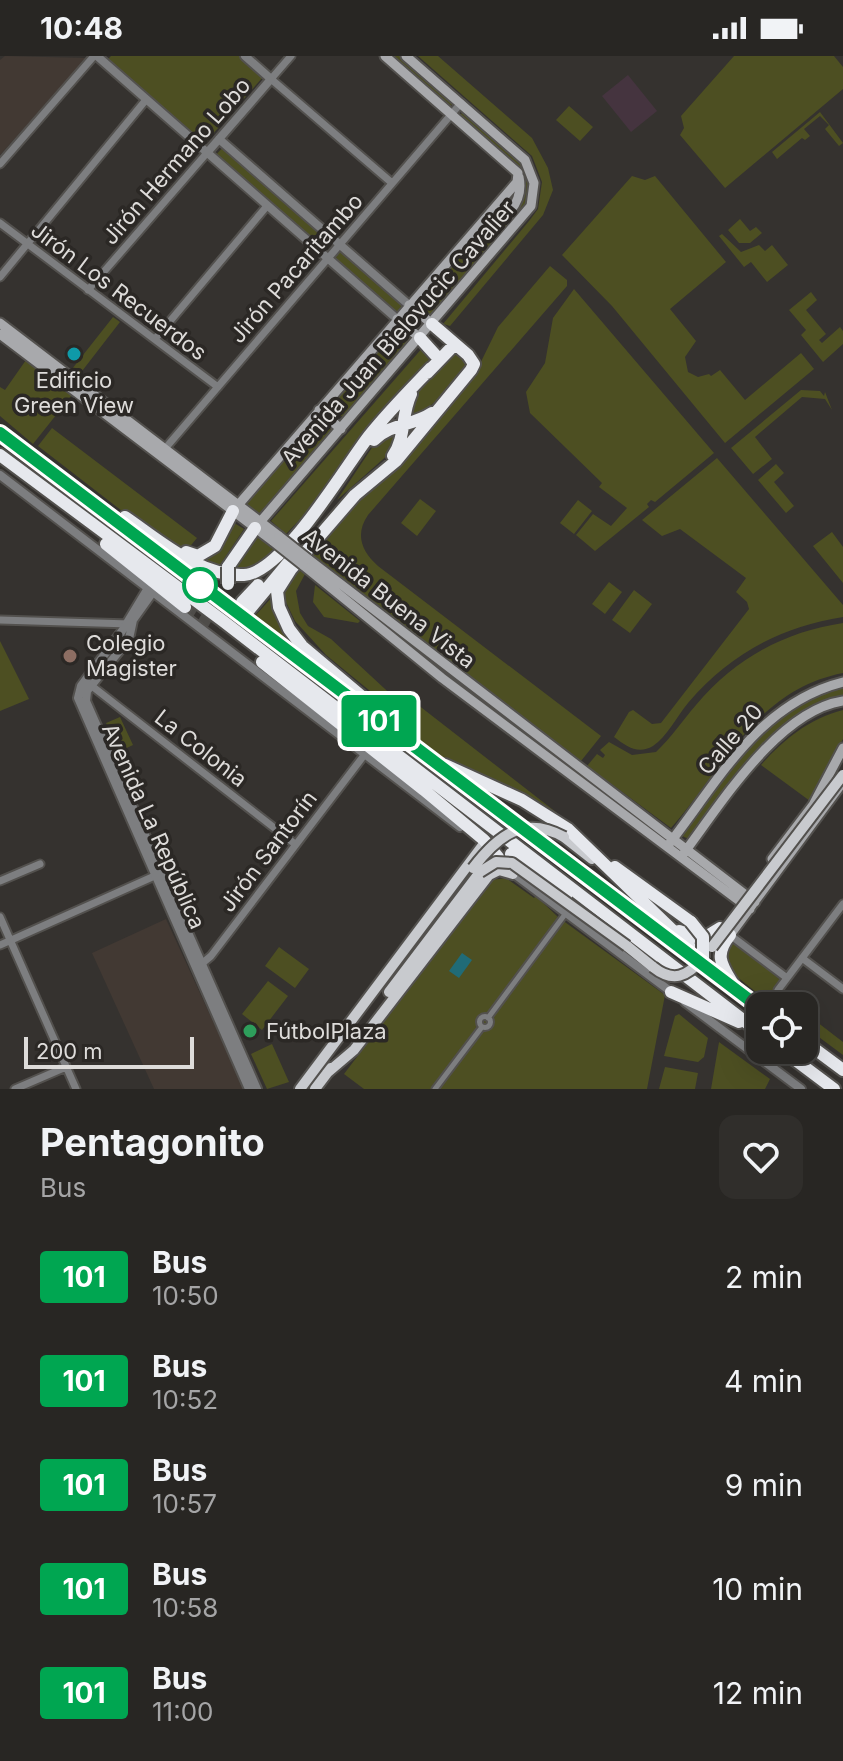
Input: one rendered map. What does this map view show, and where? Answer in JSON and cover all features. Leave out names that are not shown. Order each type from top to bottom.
[{"type":"highway","points":[[401,738],[390,721],[302,646],[284,618],[277,591],[291,569],[355,495],[396,461],[474,364],[432,324]]},
{"type":"highway","points":[[420,338],[435,364]]},
{"type":"highway","points":[[121,515],[207,567],[234,575],[259,571],[317,509],[367,439],[455,344]]},
{"type":"highway","points":[[435,364],[410,396],[403,424],[395,453],[342,501],[246,606],[334,497],[375,438],[392,427],[403,424],[426,417],[460,385]]},
{"type":"highway","points":[[0,424],[48,468]]},
{"type":"highway","points":[[0,433],[746,998]]},
{"type":"highway","points":[[0,455],[746,1022]]},
{"type":"highway","points":[[79,492],[198,556],[213,548],[235,508]]},
{"type":"highway","points":[[64,503],[71,515],[185,607]]},
{"type":"highway","points":[[258,525],[228,567],[228,584],[232,600],[275,642]]},
{"type":"highway","points":[[262,662],[424,790],[484,840],[498,857]]},
{"type":"highway","points":[[429,759],[522,800],[568,829],[704,961],[710,972]]},
{"type":"highway","points":[[467,810],[478,825],[571,908],[627,946]]},
{"type":"highway","points":[[590,849],[698,929],[703,937],[703,958]]},
{"type":"highway","points":[[663,921],[693,938],[709,937],[725,931]]},
{"type":"highway","points":[[725,931],[719,955],[721,966],[742,995]]},
{"type":"highway","points":[[671,992],[746,1025]]},
{"type":"highway","points":[[818,1051],[842,1069]]},
{"type":"highway","points":[[801,1064],[834,1089]]},
{"type":"main road","points":[[385,56],[518,173]]},
{"type":"main road","points":[[406,56],[461,103]]},
{"type":"main road","name":"Avenida Juan Bielovucic Cavalier","points":[[258,525],[528,212],[534,183],[527,163],[461,103]]},
{"type":"main road","name":"Avenida Juan Bielovucic Cavalier","points":[[457,250],[515,207],[521,191],[518,173]]},
{"type":"main road","name":"Avenida Juan Bielovucic Cavalier","points":[[235,508],[517,182],[518,173]]},
{"type":"main road","points":[[409,305],[432,324]]},
{"type":"main road","points":[[397,319],[420,338]]},
{"type":"main road","name":"Avenida Buena Vista","points":[[0,323],[58,373]]},
{"type":"main road","name":"Avenida Buena Vista","points":[[0,334],[58,373],[422,646],[669,844]]},
{"type":"main road","points":[[319,410],[341,429]]},
{"type":"main road","name":"Avenida Buena Vista","points":[[306,562],[414,655],[752,906]]},
{"type":"main road","points":[[414,655],[422,646]]},
{"type":"main road","name":"Calle 20","points":[[669,844],[760,726],[788,704],[812,691],[843,682]]},
{"type":"main road","points":[[812,691],[820,699],[821,709]]},
{"type":"main road","name":"Calle 20","points":[[684,854],[773,741],[821,709],[843,701]]},
{"type":"main road","points":[[725,931],[743,898],[813,805],[843,748]]},
{"type":"main road","points":[[350,1023],[371,1004],[476,870],[496,862],[512,863],[615,941],[671,977],[690,972],[843,775]]},
{"type":"main road","points":[[725,931],[752,906],[843,782]]},
{"type":"main road","points":[[315,1089],[495,841],[516,829],[542,827],[564,837],[621,882]]},
{"type":"main road","points":[[300,1089],[483,845]]},
{"type":"main road","points":[[327,1073],[354,1050],[489,875],[499,870],[513,874]]},
{"type":"street","points":[[245,56],[392,183]]},
{"type":"street","name":"Jirón Hermano Lobo","points":[[88,290],[291,56]]},
{"type":"street","points":[[0,164],[96,57],[397,319]]},
{"type":"street","points":[[0,277],[145,101]]},
{"type":"street","name":"Jirón Pacaritambo","points":[[162,452],[461,103]]},
{"type":"street","points":[[219,139],[409,305]]},
{"type":"street","points":[[155,339],[267,206]]},
{"type":"street","name":"Jirón Los Recuerdos","points":[[0,223],[218,387]]},
{"type":"street","points":[[0,475],[483,845],[513,874],[571,908],[671,992],[801,1089]]},
{"type":"street","points":[[88,683],[151,590]]},
{"type":"street","points":[[0,620],[128,623]]},
{"type":"street","name":"La Colonia","points":[[88,683],[295,844]]},
{"type":"street","name":"Avenida La República","points":[[88,683],[78,692],[79,703],[159,873],[249,1089]]},
{"type":"street","name":"Jirón Santorín","points":[[199,965],[365,754]]},
{"type":"street","points":[[0,881],[40,864]]},
{"type":"street","points":[[0,945],[159,873]]},
{"type":"street","points":[[778,990],[843,904]]},
{"type":"street","points":[[435,1089],[482,1027],[489,1025],[488,1018],[571,908]]},
{"type":"street","points":[[0,917],[76,1089]]},
{"type":"street","points":[[725,931],[787,978]]},
{"type":"street","points":[[802,958],[843,989]]},
{"type":"street","name":"Avenida La República","points":[[199,965],[257,1089]]},
{"type":"street","points":[[15,1089],[66,1067]]},
{"type":"shaded area","points":[[5,56],[87,58],[0,155],[0,60]]},
{"type":"shaded area","points":[[628,75],[657,111],[631,132],[602,96]]},
{"type":"shaded area","points":[[166,919],[244,1089],[154,1089],[92,953]]},
{"type":"green space","points":[[111,56],[239,56],[263,77],[204,144],[108,59]]},
{"type":"green space","points":[[389,56],[402,56],[455,101],[449,108]]},
{"type":"green space","points":[[418,56],[438,56],[532,138],[548,168],[553,190],[543,215],[450,326],[443,324],[538,209],[542,182],[532,156]]},
{"type":"green space","points":[[734,56],[834,56],[843,67],[843,89],[725,188],[680,135],[684,128],[681,116]]},
{"type":"green space","points":[[569,106],[593,127],[580,141],[556,120]]},
{"type":"green space","points":[[465,110],[500,139],[519,160],[525,172],[529,202],[432,319],[414,306],[464,250],[513,214],[522,200],[523,182],[459,116]]},
{"type":"green space","points":[[820,112],[843,143],[839,146],[825,129],[829,125],[820,116],[804,129],[810,136],[805,140],[802,138],[777,159],[772,152]]},
{"type":"green space","points":[[223,147],[332,242],[325,251],[215,156]]},
{"type":"green space","points":[[632,176],[645,180],[655,176],[726,262],[670,309],[696,341],[685,357],[688,372],[698,377],[711,376],[720,370],[745,400],[801,353],[814,369],[725,443],[612,306],[562,255]]},
{"type":"green space","points":[[740,219],[750,231],[756,227],[762,233],[750,243],[739,243],[728,230]]},
{"type":"green space","points":[[722,234],[741,252],[759,245],[765,251],[772,245],[788,265],[767,282],[751,262],[744,267],[719,236]]},
{"type":"green space","points":[[342,249],[404,304],[396,313],[333,259]]},
{"type":"green space","points":[[550,266],[567,280],[567,286],[368,515],[361,536],[367,554],[378,566],[601,736],[581,761],[310,553],[361,494],[395,467],[474,376],[498,327]]},
{"type":"green space","points":[[574,289],[714,453],[655,502],[651,500],[647,504],[649,507],[595,551],[576,535],[593,514],[611,526],[627,508],[599,487],[602,483],[530,413],[526,392],[545,363],[553,318]]},
{"type":"green space","points":[[811,292],[817,300],[806,310],[826,334],[819,340],[822,343],[840,327],[843,331],[843,344],[823,362],[801,335],[806,330],[789,310]]},
{"type":"green space","points":[[113,317],[120,322],[79,375],[72,369]]},
{"type":"green space","points":[[397,324],[414,337],[345,419],[327,405]]},
{"type":"green space","points":[[424,346],[436,357],[335,483],[286,534],[271,521]]},
{"type":"green space","points":[[454,351],[466,360],[468,367],[449,391],[413,419],[406,415],[426,380]]},
{"type":"green space","points":[[26,360],[72,395],[33,444],[0,416],[0,387],[5,390]]},
{"type":"green space","points":[[801,390],[820,391],[824,396],[825,392],[832,410],[825,399],[802,397],[755,437],[772,459],[753,474],[731,448]]},
{"type":"green space","points":[[316,418],[334,432],[260,517],[242,504]]},
{"type":"green space","points":[[52,428],[197,538],[187,550],[135,521],[38,446]]},
{"type":"green space","points":[[399,428],[390,453],[337,500],[375,443]]},
{"type":"green space","points":[[717,458],[843,605],[843,617],[798,628],[758,645],[721,670],[704,686],[658,742],[648,749],[632,748],[614,737],[629,712],[633,710],[652,724],[661,723],[749,609],[747,602],[736,592],[746,578],[680,529],[662,536],[642,520]]},
{"type":"green space","points":[[776,464],[784,473],[774,482],[794,506],[786,513],[758,480]]},
{"type":"green space","points":[[420,499],[436,511],[417,536],[401,523]]},
{"type":"green space","points":[[578,500],[592,511],[574,534],[560,523]]},
{"type":"green space","points":[[231,521],[244,529],[218,568],[200,562]]},
{"type":"green space","points":[[256,531],[278,547],[258,565],[233,571]]},
{"type":"green space","points":[[832,532],[843,547],[843,583],[813,546]]},
{"type":"green space","points":[[299,570],[305,574],[296,591],[300,613],[308,626],[331,639],[398,701],[404,694],[561,816],[559,818],[440,760],[402,730],[397,713],[326,655],[295,621],[285,600],[284,588]]},
{"type":"green space","points":[[609,582],[622,592],[605,614],[592,604]]},
{"type":"green space","points":[[315,585],[360,621],[324,617],[313,602]]},
{"type":"green space","points":[[634,590],[652,604],[630,633],[612,620]]},
{"type":"green space","points":[[273,596],[295,645],[297,650],[255,616]]},
{"type":"green space","points":[[843,623],[843,673],[813,682],[787,696],[764,714],[744,734],[671,828],[587,766],[597,754],[603,758],[605,755],[600,750],[609,742],[632,755],[656,752],[711,689],[744,661],[800,633]]},
{"type":"green space","points":[[0,641],[29,699],[0,711]]},
{"type":"green space","points":[[843,685],[843,697],[818,704],[774,734],[738,775],[691,840],[682,836],[742,751],[788,707]]},
{"type":"green space","points":[[843,710],[843,739],[810,801],[761,765],[798,731]]},
{"type":"green space","points":[[120,717],[133,745],[118,752],[106,723]]},
{"type":"green space","points":[[506,878],[534,898],[536,896],[558,917],[665,995],[647,1089],[364,1089],[344,1074],[491,880]]},
{"type":"green space","points":[[733,940],[782,981],[777,988],[783,992],[756,992],[726,968],[723,956]]},
{"type":"green space","points":[[279,947],[309,969],[295,988],[265,966]]},
{"type":"green space","points":[[268,981],[288,996],[262,1030],[242,1014]]},
{"type":"green space","points":[[679,1014],[708,1038],[704,1057],[698,1062],[664,1056],[675,1016]]},
{"type":"green space","points":[[818,1023],[843,1042],[843,1055],[818,1036]]},
{"type":"green space","points":[[719,1042],[770,1079],[765,1089],[711,1089]]},
{"type":"green space","points":[[272,1044],[289,1082],[267,1089],[251,1054]]},
{"type":"green space","points":[[665,1067],[698,1073],[695,1089],[659,1089]]},
{"type":"water","points":[[462,953],[472,960],[459,978],[449,971]]},
{"type":"tunnel","points":[[185,607],[215,625],[240,604]]},
{"type":"bus line","name":"101","points":[[0,433],[746,998]]},
{"type":"place","name":"Edificio Green View","points":[[74,354]]},
{"type":"place","name":"Colegio Magister","points":[[70,656]]},
{"type":"place","name":"FútbolPlaza","points":[[250,1031]]}]
